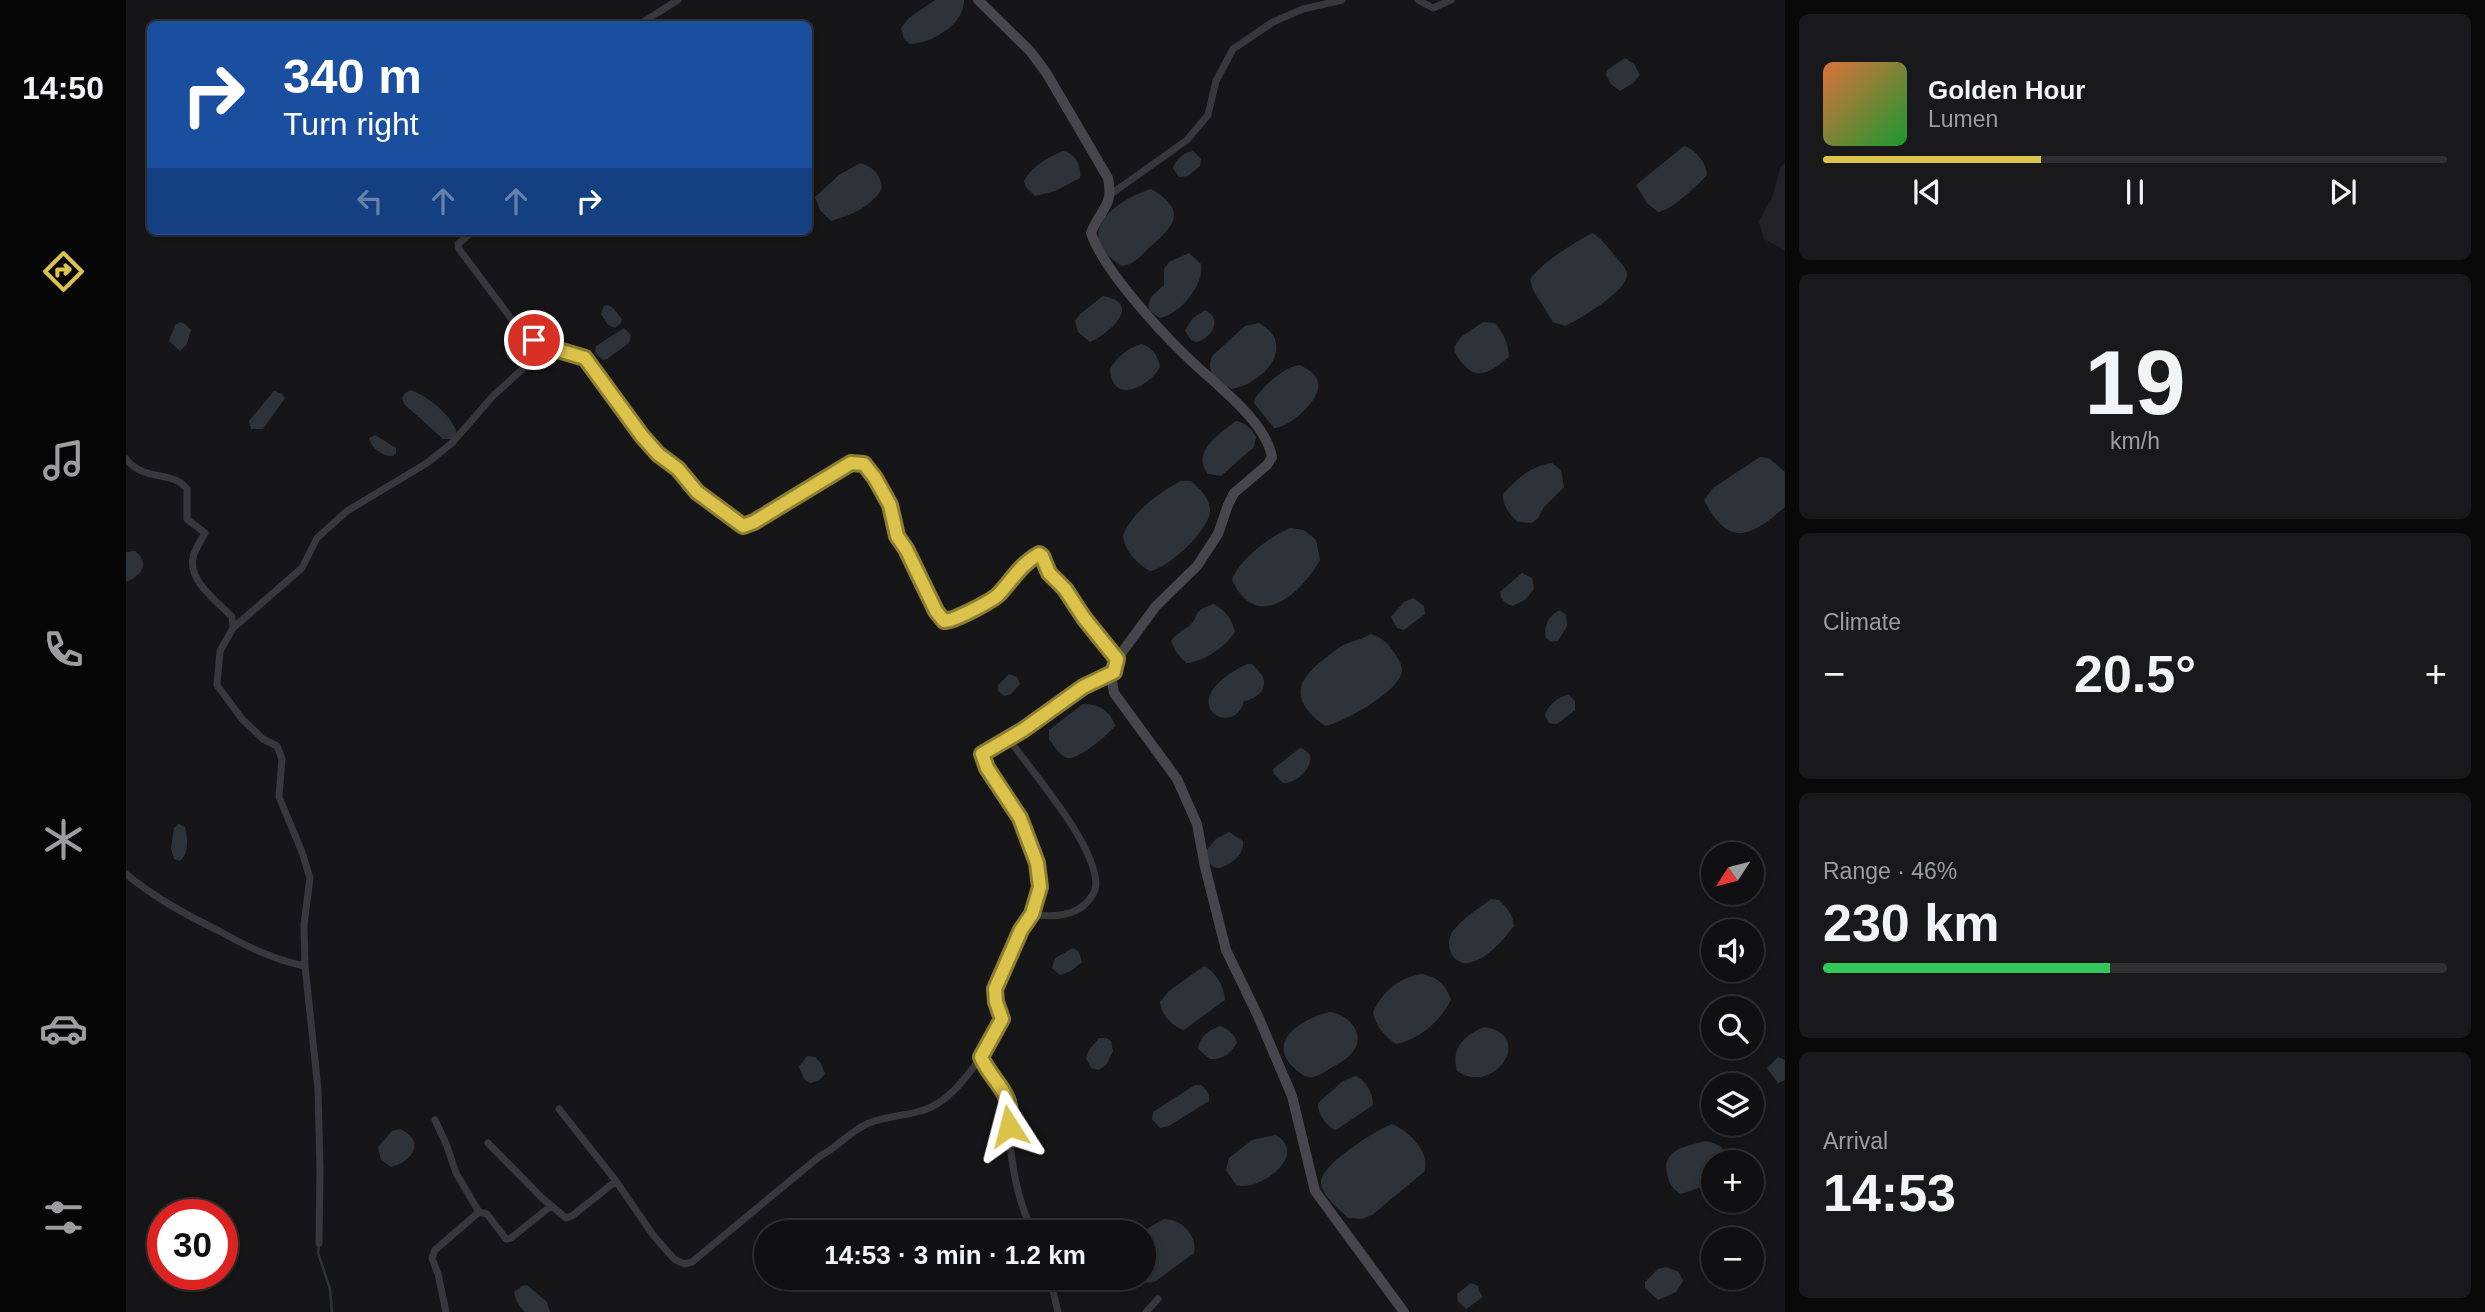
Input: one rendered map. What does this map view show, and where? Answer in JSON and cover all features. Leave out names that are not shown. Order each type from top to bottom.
[{"type":"street","points":[[645,21],[678,0]]},
{"type":"street","points":[[978,0],[1031,52],[1047,74],[1108,178],[1111,194]]},
{"type":"street","points":[[1342,0],[1303,9],[1273,22],[1233,49],[1216,81],[1208,115],[1187,140],[1111,194],[1091,233],[1121,283],[1166,334],[1260,428],[1270,444],[1272,457],[1267,465],[1234,493],[1219,534],[1197,566],[1156,606],[1117,659],[1112,681],[1114,693],[1177,779],[1197,824],[1205,867],[1227,950],[1292,1096],[1315,1191],[1404,1312]]},
{"type":"street","points":[[1418,0],[1433,8],[1451,0]]},
{"type":"street","points":[[468,235],[458,244],[459,249],[519,329],[544,346],[585,358],[658,454],[678,469],[697,492],[743,526],[851,463],[864,464],[890,505],[897,536],[936,611],[944,621],[957,618],[996,597],[1022,567],[1039,554],[1049,573],[1065,589],[1117,659]]},
{"type":"street","points":[[319,1243],[318,1089],[305,966],[304,925],[310,878],[279,797],[282,759],[276,746],[263,739],[242,719],[216,685],[220,651],[233,628],[302,568],[317,538],[346,511],[426,463],[452,443],[493,396],[538,355],[544,346]]},
{"type":"street","points":[[126,459],[138,471],[180,481],[187,489],[187,519],[205,533],[193,557],[193,570],[199,582],[232,617],[233,628]]},
{"type":"street","points":[[559,1109],[616,1181],[653,1235],[674,1259],[684,1264],[692,1262],[820,1156],[842,1143],[851,1131],[888,1116],[922,1111],[941,1101],[981,1057],[1002,1019],[995,989],[1021,930],[1032,914],[1040,887],[1037,863],[1020,818],[982,760],[982,754],[1083,687],[1114,672]]},
{"type":"street","points":[[1008,738],[1088,853],[1096,886],[1092,898],[1079,910],[1060,915],[1032,914]]},
{"type":"street","points":[[126,874],[149,893],[193,919],[285,962],[305,966]]},
{"type":"street","points":[[981,1057],[1012,1110],[1009,1134],[1017,1183],[1028,1220]]},
{"type":"street","points":[[435,1120],[456,1173],[479,1212],[487,1214],[506,1239],[511,1238],[551,1206]]},
{"type":"street","points":[[488,1143],[566,1218],[616,1181]]},
{"type":"street","points":[[446,1312],[432,1258],[435,1250],[479,1212]]},
{"type":"street","points":[[1053,1290],[1058,1312]]},
{"type":"street","points":[[1146,1312],[1158,1299]]},
{"type":"shaded area","points":[[935,0],[964,0],[963,9],[945,31],[927,41],[910,44],[904,39],[901,28],[909,18]]},
{"type":"shaded area","points":[[1625,58],[1634,64],[1640,75],[1620,91],[1611,84],[1606,75],[1607,70]]},
{"type":"shaded area","points":[[1684,146],[1700,157],[1707,175],[1676,203],[1658,212],[1647,203],[1636,185]]},
{"type":"shaded area","points":[[1063,151],[1071,154],[1077,161],[1080,178],[1055,191],[1035,196],[1024,181],[1040,163]]},
{"type":"shaded area","points":[[1193,151],[1201,159],[1200,166],[1188,176],[1179,177],[1174,165],[1184,154]]},
{"type":"shaded area","points":[[860,163],[876,172],[882,188],[878,195],[860,209],[831,221],[820,210],[815,197],[839,175]]},
{"type":"shaded area","points":[[1785,163],[1785,250],[1764,239],[1759,221],[1772,198],[1781,166]]},
{"type":"shaded area","points":[[1151,189],[1170,204],[1174,218],[1165,232],[1140,257],[1122,266],[1107,254],[1100,243],[1099,231],[1103,220],[1123,202]]},
{"type":"shaded area","points":[[1592,233],[1605,243],[1624,267],[1627,272],[1625,282],[1611,297],[1565,326],[1553,322],[1533,290],[1530,279],[1551,259]]},
{"type":"shaded area","points":[[1189,253],[1201,264],[1195,289],[1175,311],[1160,318],[1150,311],[1148,305],[1152,296],[1164,285],[1164,269],[1169,262]]},
{"type":"shaded area","points":[[1103,296],[1121,305],[1122,312],[1113,326],[1090,342],[1078,332],[1075,321]]},
{"type":"shaded area","points":[[608,305],[622,319],[615,328],[608,325],[601,314],[604,306]]},
{"type":"shaded area","points":[[1205,310],[1214,318],[1213,328],[1206,337],[1196,342],[1191,340],[1185,330],[1193,318]]},
{"type":"shaded area","points":[[180,322],[191,330],[187,344],[180,351],[169,341],[175,325]]},
{"type":"shaded area","points":[[1483,322],[1495,323],[1498,327],[1507,343],[1509,357],[1487,372],[1476,373],[1461,362],[1454,347],[1461,337]]},
{"type":"shaded area","points":[[1259,323],[1270,332],[1276,342],[1272,362],[1255,379],[1232,389],[1214,376],[1210,368],[1212,356],[1245,326]]},
{"type":"shaded area","points":[[624,328],[631,335],[629,343],[607,359],[603,360],[595,353],[596,346]]},
{"type":"shaded area","points":[[516,340],[524,343],[527,351],[524,359],[516,362],[508,359],[505,351],[508,343]]},
{"type":"shaded area","points":[[1142,344],[1154,353],[1160,367],[1139,386],[1124,390],[1117,387],[1112,380],[1110,369],[1124,353]]},
{"type":"shaded area","points":[[1300,365],[1316,377],[1316,394],[1297,417],[1281,427],[1274,428],[1254,403],[1255,398],[1281,373]]},
{"type":"shaded area","points":[[411,390],[431,401],[443,412],[453,424],[456,436],[443,439],[404,404],[402,398]]},
{"type":"shaded area","points":[[274,391],[285,398],[263,429],[251,429],[249,421]]},
{"type":"shaded area","points":[[1236,421],[1252,431],[1256,437],[1254,447],[1221,476],[1208,474],[1203,466],[1205,451],[1215,438]]},
{"type":"shaded area","points":[[375,435],[396,448],[393,456],[385,455],[375,448],[369,438]]},
{"type":"shaded area","points":[[1760,457],[1769,458],[1785,472],[1785,507],[1751,531],[1732,532],[1713,516],[1704,500],[1713,488]]},
{"type":"shaded area","points":[[1552,463],[1561,470],[1564,487],[1532,523],[1518,522],[1507,509],[1503,494],[1524,474]]},
{"type":"shaded area","points":[[1181,481],[1191,481],[1203,493],[1210,509],[1209,517],[1188,546],[1158,569],[1150,571],[1132,556],[1123,535],[1133,518],[1148,504]]},
{"type":"shaded area","points":[[1290,528],[1304,530],[1316,540],[1320,560],[1312,573],[1290,596],[1266,606],[1253,604],[1242,596],[1232,580],[1241,564],[1256,550]]},
{"type":"shaded area","points":[[135,551],[142,560],[142,569],[126,582],[126,552]]},
{"type":"shaded area","points":[[1522,573],[1532,578],[1534,589],[1525,600],[1512,606],[1504,601],[1500,592]]},
{"type":"shaded area","points":[[1413,598],[1424,606],[1425,614],[1404,630],[1397,628],[1391,617],[1404,602]]},
{"type":"shaded area","points":[[1214,604],[1228,616],[1235,632],[1214,653],[1186,663],[1171,641],[1193,622],[1199,612]]},
{"type":"shaded area","points":[[1560,610],[1566,615],[1567,626],[1558,641],[1551,642],[1546,638],[1546,625]]},
{"type":"shaded area","points":[[1371,634],[1390,647],[1401,664],[1401,675],[1379,698],[1344,719],[1325,726],[1304,704],[1301,696],[1303,681],[1337,649]]},
{"type":"shaded area","points":[[1247,664],[1252,664],[1263,677],[1262,690],[1244,701],[1238,712],[1229,717],[1220,717],[1212,712],[1209,703],[1212,691],[1224,678]]},
{"type":"shaded area","points":[[1009,674],[1017,677],[1020,684],[1011,694],[1004,696],[998,691],[998,685]]},
{"type":"shaded area","points":[[1569,695],[1575,701],[1575,710],[1557,724],[1549,723],[1545,716],[1548,709],[1557,699]]},
{"type":"shaded area","points":[[1083,704],[1104,709],[1115,726],[1086,750],[1069,758],[1063,756],[1049,739],[1049,730]]},
{"type":"shaded area","points":[[1300,748],[1307,752],[1310,763],[1302,775],[1283,783],[1273,769]]},
{"type":"shaded area","points":[[179,824],[185,827],[187,840],[185,854],[180,861],[174,859],[171,848],[174,828]]},
{"type":"shaded area","points":[[1229,832],[1243,841],[1242,851],[1230,863],[1221,868],[1214,867],[1206,851],[1216,839]]},
{"type":"shaded area","points":[[1491,899],[1499,900],[1507,909],[1514,926],[1488,954],[1467,963],[1457,960],[1449,946],[1450,936],[1461,922]]},
{"type":"shaded area","points":[[1073,948],[1079,952],[1082,962],[1071,971],[1060,975],[1052,968],[1055,958]]},
{"type":"shaded area","points":[[1204,966],[1219,980],[1225,1000],[1184,1030],[1168,1019],[1160,1002],[1169,991]]},
{"type":"shaded area","points":[[1421,974],[1440,982],[1451,999],[1429,1028],[1405,1042],[1396,1044],[1381,1030],[1373,1012],[1392,987]]},
{"type":"shaded area","points":[[1330,1012],[1344,1017],[1354,1027],[1358,1040],[1356,1047],[1346,1058],[1322,1074],[1306,1076],[1293,1067],[1285,1055],[1287,1038],[1301,1024]]},
{"type":"shaded area","points":[[1220,1026],[1235,1037],[1237,1043],[1226,1056],[1210,1059],[1198,1049],[1200,1041]]},
{"type":"shaded area","points":[[1484,1027],[1500,1032],[1507,1041],[1508,1051],[1504,1062],[1495,1071],[1484,1076],[1471,1077],[1457,1071],[1457,1049],[1470,1034]]},
{"type":"shaded area","points":[[1099,1038],[1111,1041],[1113,1051],[1107,1064],[1099,1070],[1091,1068],[1086,1058]]},
{"type":"shaded area","points":[[807,1056],[815,1057],[821,1063],[825,1074],[810,1083],[804,1079],[799,1067]]},
{"type":"shaded area","points":[[1778,1057],[1785,1060],[1785,1080],[1778,1083],[1767,1068]]},
{"type":"shaded area","points":[[1356,1076],[1369,1088],[1373,1105],[1336,1130],[1323,1119],[1318,1103],[1343,1081]]},
{"type":"shaded area","points":[[1195,1085],[1201,1085],[1205,1089],[1209,1101],[1169,1126],[1160,1128],[1152,1119],[1153,1112]]},
{"type":"shaded area","points":[[1392,1124],[1407,1133],[1420,1148],[1425,1159],[1425,1171],[1372,1215],[1362,1219],[1348,1218],[1324,1193],[1321,1183],[1323,1176],[1329,1167],[1350,1149]]},
{"type":"shaded area","points":[[400,1129],[413,1139],[413,1150],[405,1160],[391,1167],[381,1160],[378,1147],[392,1131]]},
{"type":"shaded area","points":[[1276,1135],[1285,1143],[1287,1153],[1284,1162],[1267,1178],[1245,1186],[1236,1185],[1226,1170],[1229,1158],[1252,1140]]},
{"type":"shaded area","points":[[1706,1141],[1724,1150],[1701,1150],[1701,1187],[1681,1194],[1670,1182],[1667,1161],[1676,1151]]},
{"type":"shaded area","points":[[1170,1219],[1182,1225],[1191,1235],[1195,1247],[1194,1253],[1156,1281],[1156,1224]]},
{"type":"shaded area","points":[[1666,1267],[1679,1272],[1683,1281],[1676,1292],[1658,1300],[1645,1288],[1645,1282],[1658,1269]]},
{"type":"shaded area","points":[[1471,1283],[1478,1286],[1483,1297],[1466,1309],[1458,1301],[1457,1294]]},
{"type":"shaded area","points":[[527,1285],[547,1302],[550,1312],[525,1312],[516,1300],[514,1292]]},
{"type":"waterway","points":[[319,1244],[318,1253],[330,1289],[332,1312]]},
{"type":"route","points":[[534,340],[544,346],[585,358],[658,454],[678,469],[708,502],[743,526],[851,463],[864,464],[870,469],[890,505],[897,536],[936,611],[944,621],[957,618],[996,597],[1022,567],[1039,554],[1049,573],[1065,589],[1117,659],[1114,672],[1083,687],[1023,730],[982,754],[982,760],[1020,818],[1037,863],[1040,887],[1032,914],[1021,930],[995,989],[1002,1019],[1000,1027],[981,1057],[1009,1101],[1012,1110],[1009,1126]]}]
